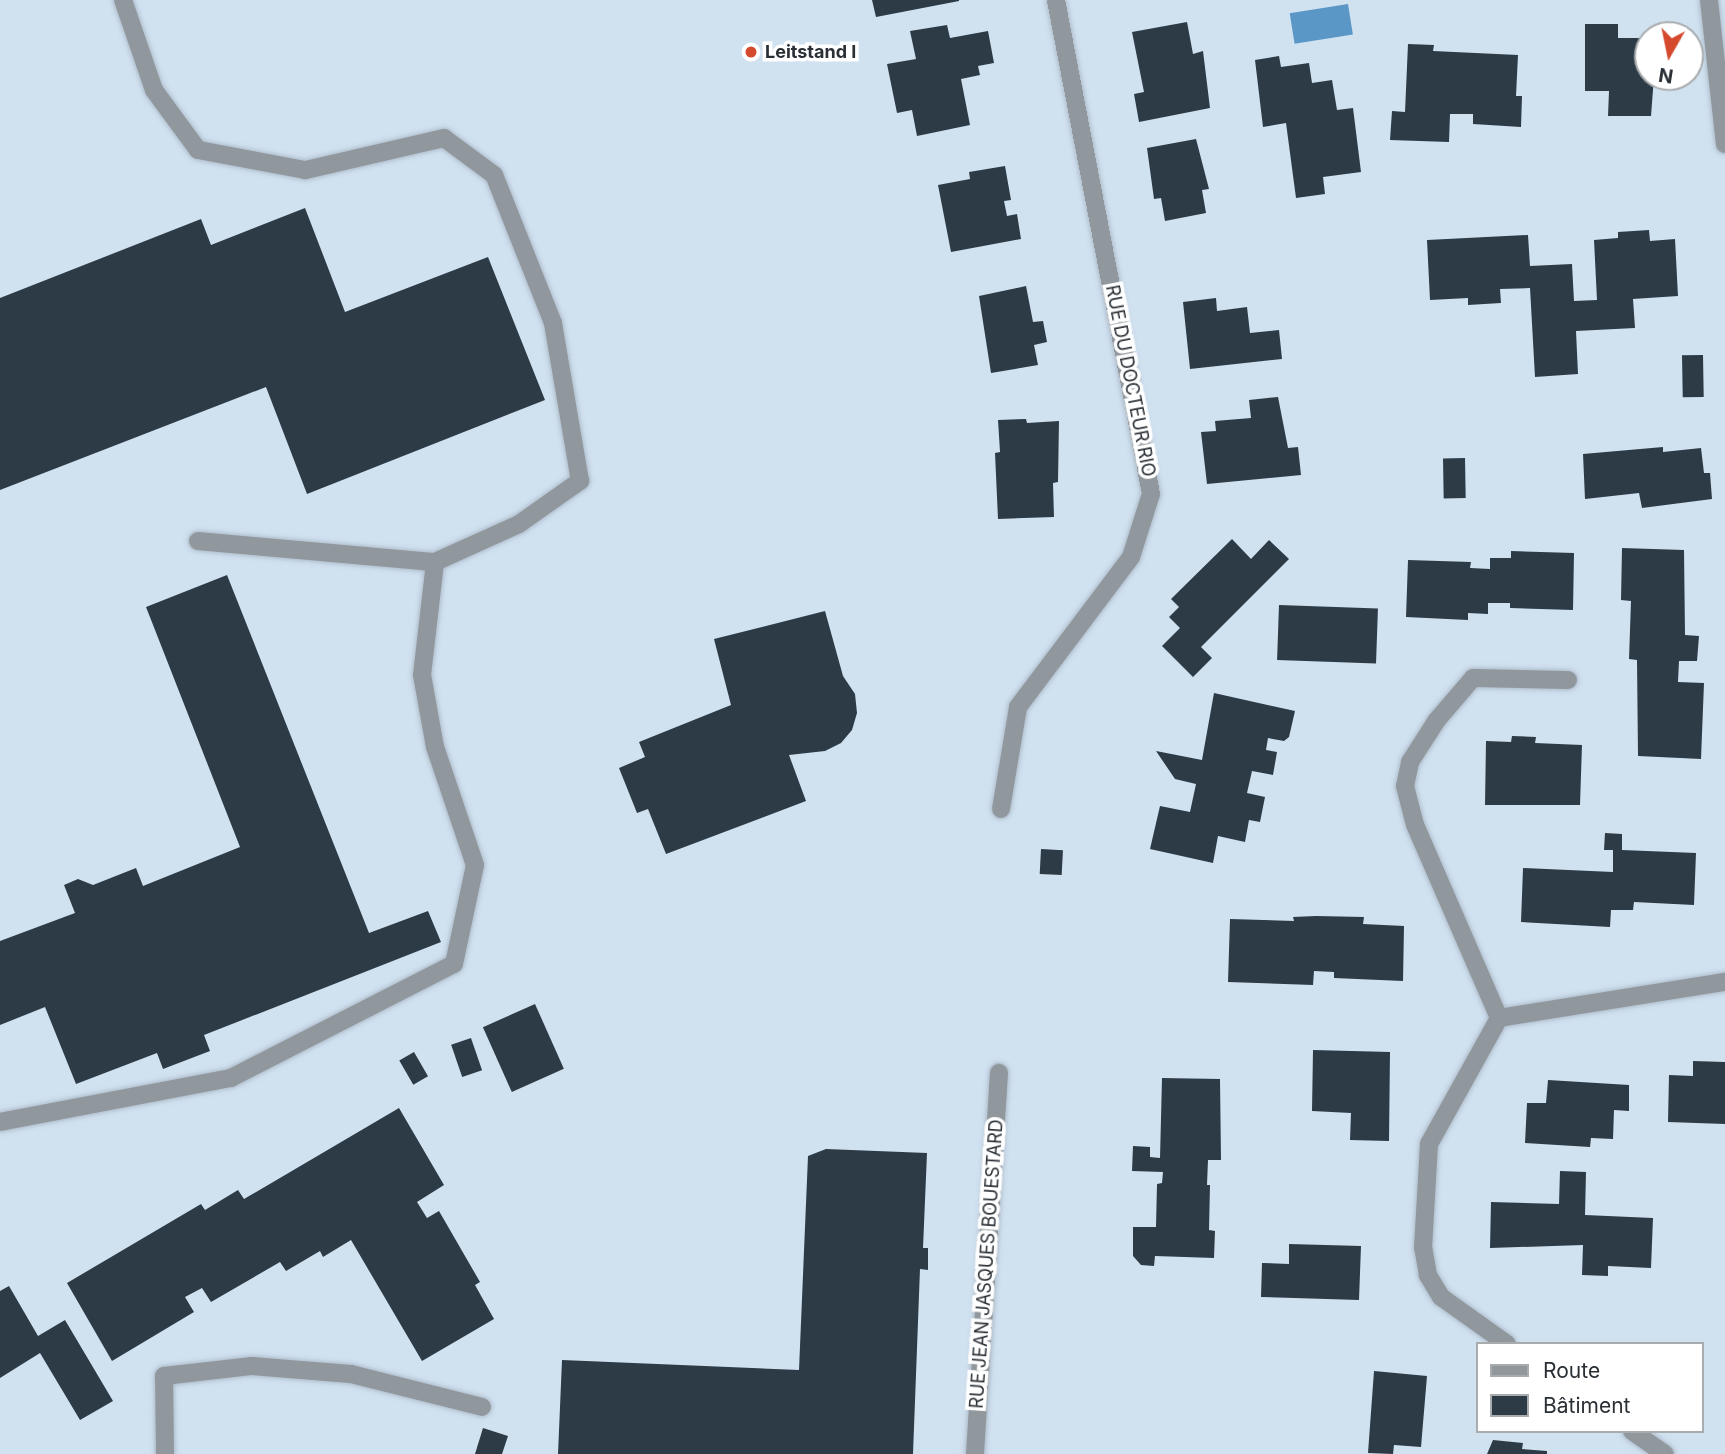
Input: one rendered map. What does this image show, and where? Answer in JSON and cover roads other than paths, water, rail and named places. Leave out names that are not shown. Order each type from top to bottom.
[{"type":"street","points":[[123,0],[154,90],[198,150],[305,170],[444,138],[494,175],[553,323],[580,481],[519,524],[435,562],[198,541]]},
{"type":"street","name":"RUE DU DOCTEUR RIO","points":[[1000,809],[1018,707],[1131,557],[1151,494],[1056,0]]},
{"type":"street","points":[[1709,0],[1725,144]]},
{"type":"street","points":[[0,1122],[232,1078],[454,964],[475,865],[435,747],[422,675],[435,562]]},
{"type":"street","points":[[1499,1018],[1415,825],[1405,786],[1410,762],[1437,720],[1473,678],[1568,680]]},
{"type":"street","points":[[1499,1018],[1725,982]]},
{"type":"street","points":[[1499,1018],[1429,1143],[1423,1248],[1428,1275],[1441,1297],[1504,1342]]},
{"type":"street","name":"RUE JEAN JASQUES BOUESTARD","points":[[975,1454],[999,1073]]},
{"type":"street","points":[[165,1454],[164,1376],[252,1366],[351,1374],[482,1407]]},
{"type":"street","points":[[1635,1433],[1665,1454]]},
{"type":"water","points":[[1348,4],[1353,35],[1295,44],[1290,13]]},
{"type":"place","name":"Leitstand I","points":[[751,52]]}]
